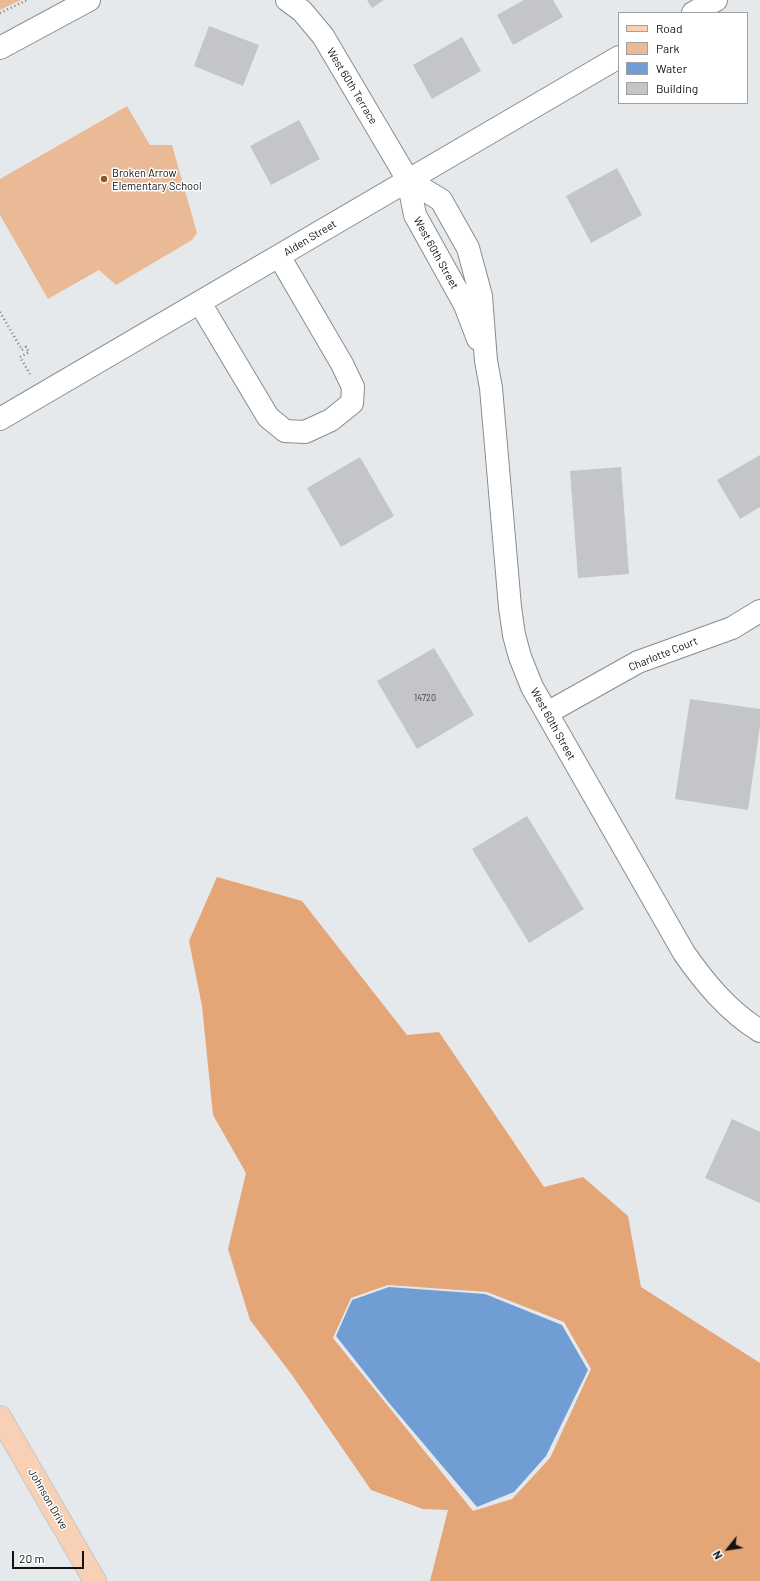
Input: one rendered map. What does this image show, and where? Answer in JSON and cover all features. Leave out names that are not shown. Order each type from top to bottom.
[{"type":"main road","name":"Johnson Drive","points":[[0,1417],[95,1581]]},
{"type":"street","points":[[0,48],[89,0]]},
{"type":"street","name":"West 60th Terrace","points":[[287,0],[302,11],[323,36],[408,180]]},
{"type":"street","points":[[695,12],[716,0]]},
{"type":"street","name":"Alden Street","points":[[2,412],[280,256],[618,57]]},
{"type":"street","name":"West 60th Street","points":[[408,180],[415,214],[465,305],[486,361]]},
{"type":"street","name":"West 60th Street","points":[[408,180],[441,200],[468,248],[482,296],[486,361],[491,388],[510,607],[514,635],[520,657],[532,687],[684,953],[698,974],[720,1000],[747,1023],[760,1031]]},
{"type":"street","points":[[200,302],[268,417],[285,431],[305,432],[331,420],[352,403],[353,387],[342,364],[280,256]]},
{"type":"street","name":"Charlotte Court","points":[[547,713],[638,662],[732,628],[760,611]]},
{"type":"path","points":[[0,13],[27,0]]},
{"type":"path","points":[[0,312],[22,350],[26,347],[29,352],[20,357],[30,374]]},
{"type":"green space","points":[[0,0],[21,0],[0,10]]},
{"type":"green space","points":[[127,106],[150,145],[172,145],[197,233],[192,240],[116,285],[99,270],[48,299],[0,215],[0,179]]},
{"type":"shaded area","points":[[217,877],[302,901],[407,1035],[439,1032],[544,1187],[583,1177],[628,1216],[641,1287],[760,1363],[760,1581],[430,1581],[448,1510],[423,1509],[371,1490],[292,1375],[250,1320],[228,1249],[246,1173],[213,1115],[202,1006],[189,941]],"holes":[[[388,1285],[487,1292],[564,1322],[591,1369],[550,1458],[512,1499],[473,1511],[333,1338],[351,1298]]]},
{"type":"water","points":[[389,1287],[485,1294],[562,1325],[588,1370],[546,1456],[514,1492],[477,1507],[389,1403],[336,1336],[352,1300]]},
{"type":"building","points":[[367,0],[384,0],[372,8]]},
{"type":"building","points":[[524,0],[553,0],[563,17],[513,45],[497,15]]},
{"type":"building","points":[[209,26],[259,45],[243,86],[194,66]]},
{"type":"building","points":[[462,37],[481,71],[432,99],[413,65]]},
{"type":"building","points":[[299,120],[320,159],[271,185],[250,146]]},
{"type":"building","points":[[617,168],[642,215],[591,243],[566,196]]},
{"type":"building","points":[[760,455],[760,507],[740,519],[717,480]]},
{"type":"building","points":[[360,457],[394,516],[341,547],[307,488]]},
{"type":"building","points":[[621,467],[629,574],[578,578],[570,471]]},
{"type":"building","points":[[434,648],[474,715],[417,749],[377,681]]},
{"type":"building","points":[[690,699],[760,709],[760,726],[748,810],[675,799]]},
{"type":"building","points":[[527,816],[584,909],[529,943],[472,849]]},
{"type":"building","points":[[732,1119],[760,1132],[760,1203],[705,1178]]},
{"type":"place","name":"Broken Arrow Elementary School","points":[[104,179]]}]
